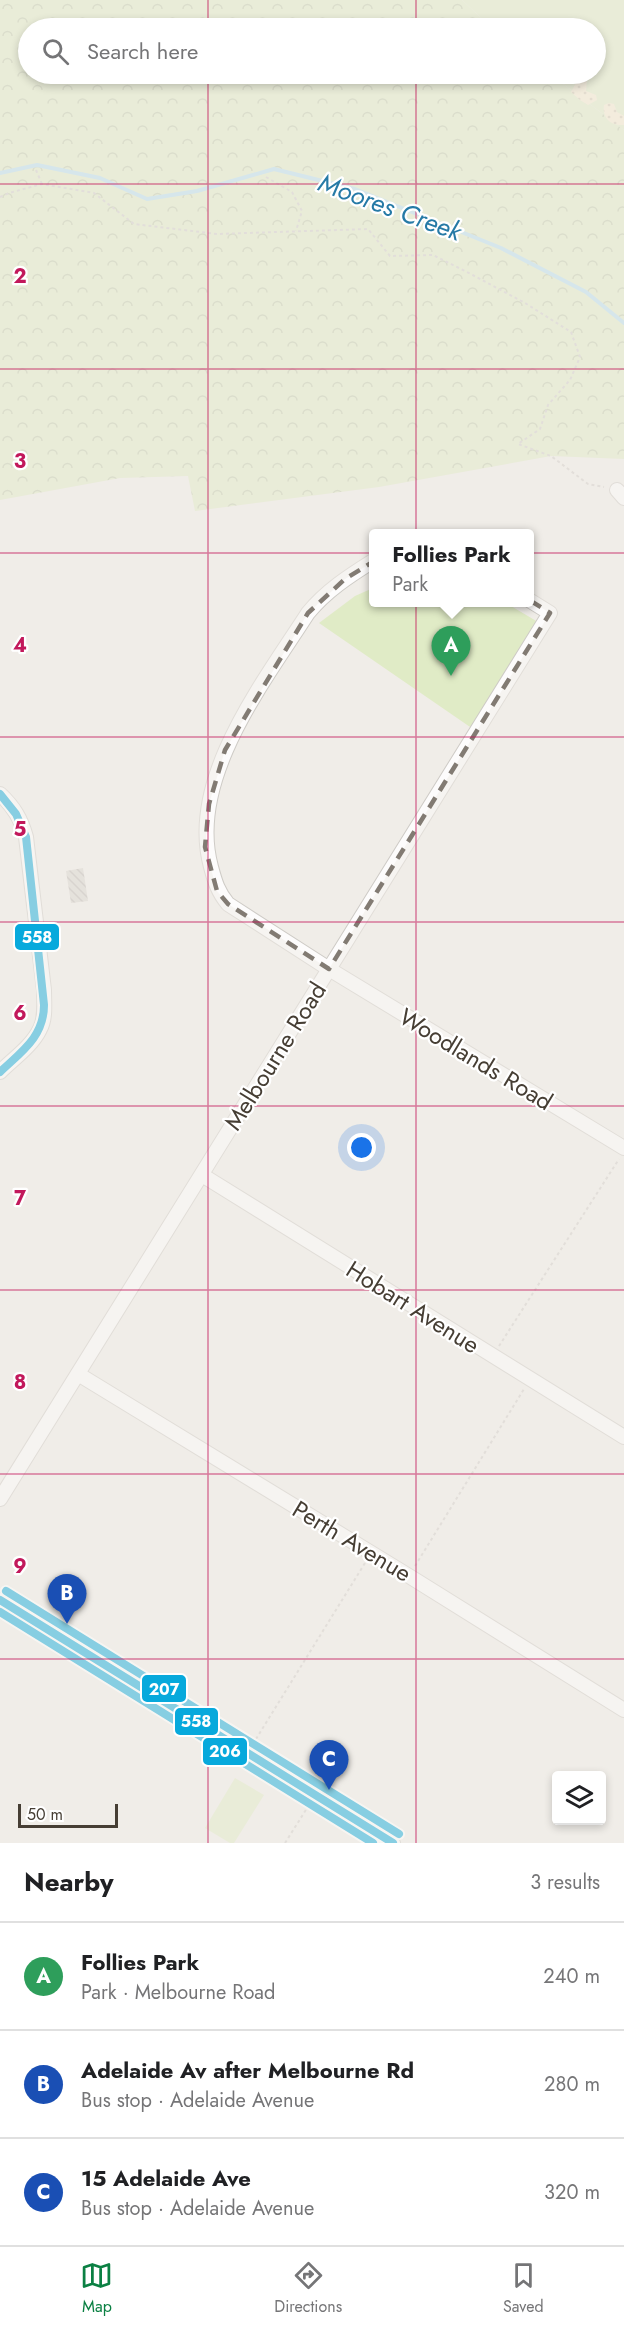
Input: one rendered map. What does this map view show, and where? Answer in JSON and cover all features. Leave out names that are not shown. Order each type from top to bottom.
[{"type":"street","name":"Woodlands Road","points":[[369,564],[345,579],[318,601],[308,613],[243,714],[225,750],[209,804],[205,847],[217,891],[228,904],[329,969],[624,1150]]},
{"type":"street","name":"Melbourne Road","points":[[0,1499],[550,613],[534,603]]},
{"type":"street","points":[[0,794],[22,820],[26,837],[44,990],[44,1010],[40,1029],[30,1043],[0,1072]]},
{"type":"street","name":"Hobart Avenue","points":[[202,1176],[624,1437]]},
{"type":"street","name":"Perth Avenue","points":[[78,1374],[624,1710]]},
{"type":"street","points":[[0,1600],[393,1843]]},
{"type":"path","points":[[36,170],[42,184]]},
{"type":"path","points":[[266,177],[292,192],[302,211],[296,231]]},
{"type":"path","points":[[0,197],[42,184],[94,193],[134,224],[217,234],[368,229],[390,256],[433,255],[525,303],[571,332],[580,357],[570,380],[548,405],[540,429],[518,444],[551,456],[588,484],[621,494]]},
{"type":"path","points":[[493,1356],[624,1150]]},
{"type":"path","points":[[409,1576],[530,1379]]},
{"type":"path","points":[[256,1739],[371,1553]]},
{"type":"path","points":[[285,1843],[315,1795]]},
{"type":"highlighted area","points":[[403,552],[466,560],[550,613],[329,969],[228,904],[217,891],[205,847],[209,804],[225,750],[308,613],[345,579],[376,560]]},
{"type":"green space","points":[[0,0],[462,0],[481,18],[18,18],[18,84],[563,84],[624,130],[624,459],[551,456],[379,487],[195,511],[188,476],[120,478],[0,500]]},
{"type":"green space","points":[[462,0],[624,0],[624,130],[563,84],[606,84],[606,18],[481,18]]},
{"type":"green space","points":[[369,590],[369,607],[513,607],[538,622],[473,729],[319,623],[355,596]]},
{"type":"green space","points":[[235,1778],[264,1795],[234,1843],[230,1843],[205,1828]]},
{"type":"sand","points":[[575,84],[587,84],[586,91],[596,95],[597,100],[588,105],[571,92]]},
{"type":"sand","points":[[614,104],[617,112],[624,116],[624,125],[611,123],[608,120],[604,114],[604,105]]},
{"type":"building","points":[[83,868],[88,901],[71,903],[66,871]]},
{"type":"waterway","name":"Moores Creek","points":[[0,173],[37,165],[100,178],[147,199],[197,191],[274,169],[355,189],[501,248],[586,292],[624,323]]},
{"type":"transit line","name":"558","points":[[0,794],[16,814],[26,837],[44,1005],[43,1016],[36,1035],[0,1072]]},
{"type":"transit line","name":"207","points":[[6,1591],[399,1834]]},
{"type":"transit line","name":"558","points":[[0,1600],[393,1843]]},
{"type":"transit line","name":"206","points":[[0,1612],[373,1843]]},
{"type":"place","name":"Follies Park","points":[[451,676]]},
{"type":"place","name":"Adelaide Av after Melbourne Rd","points":[[67,1624]]},
{"type":"place","name":"15 Adelaide Ave","points":[[329,1790]]}]
